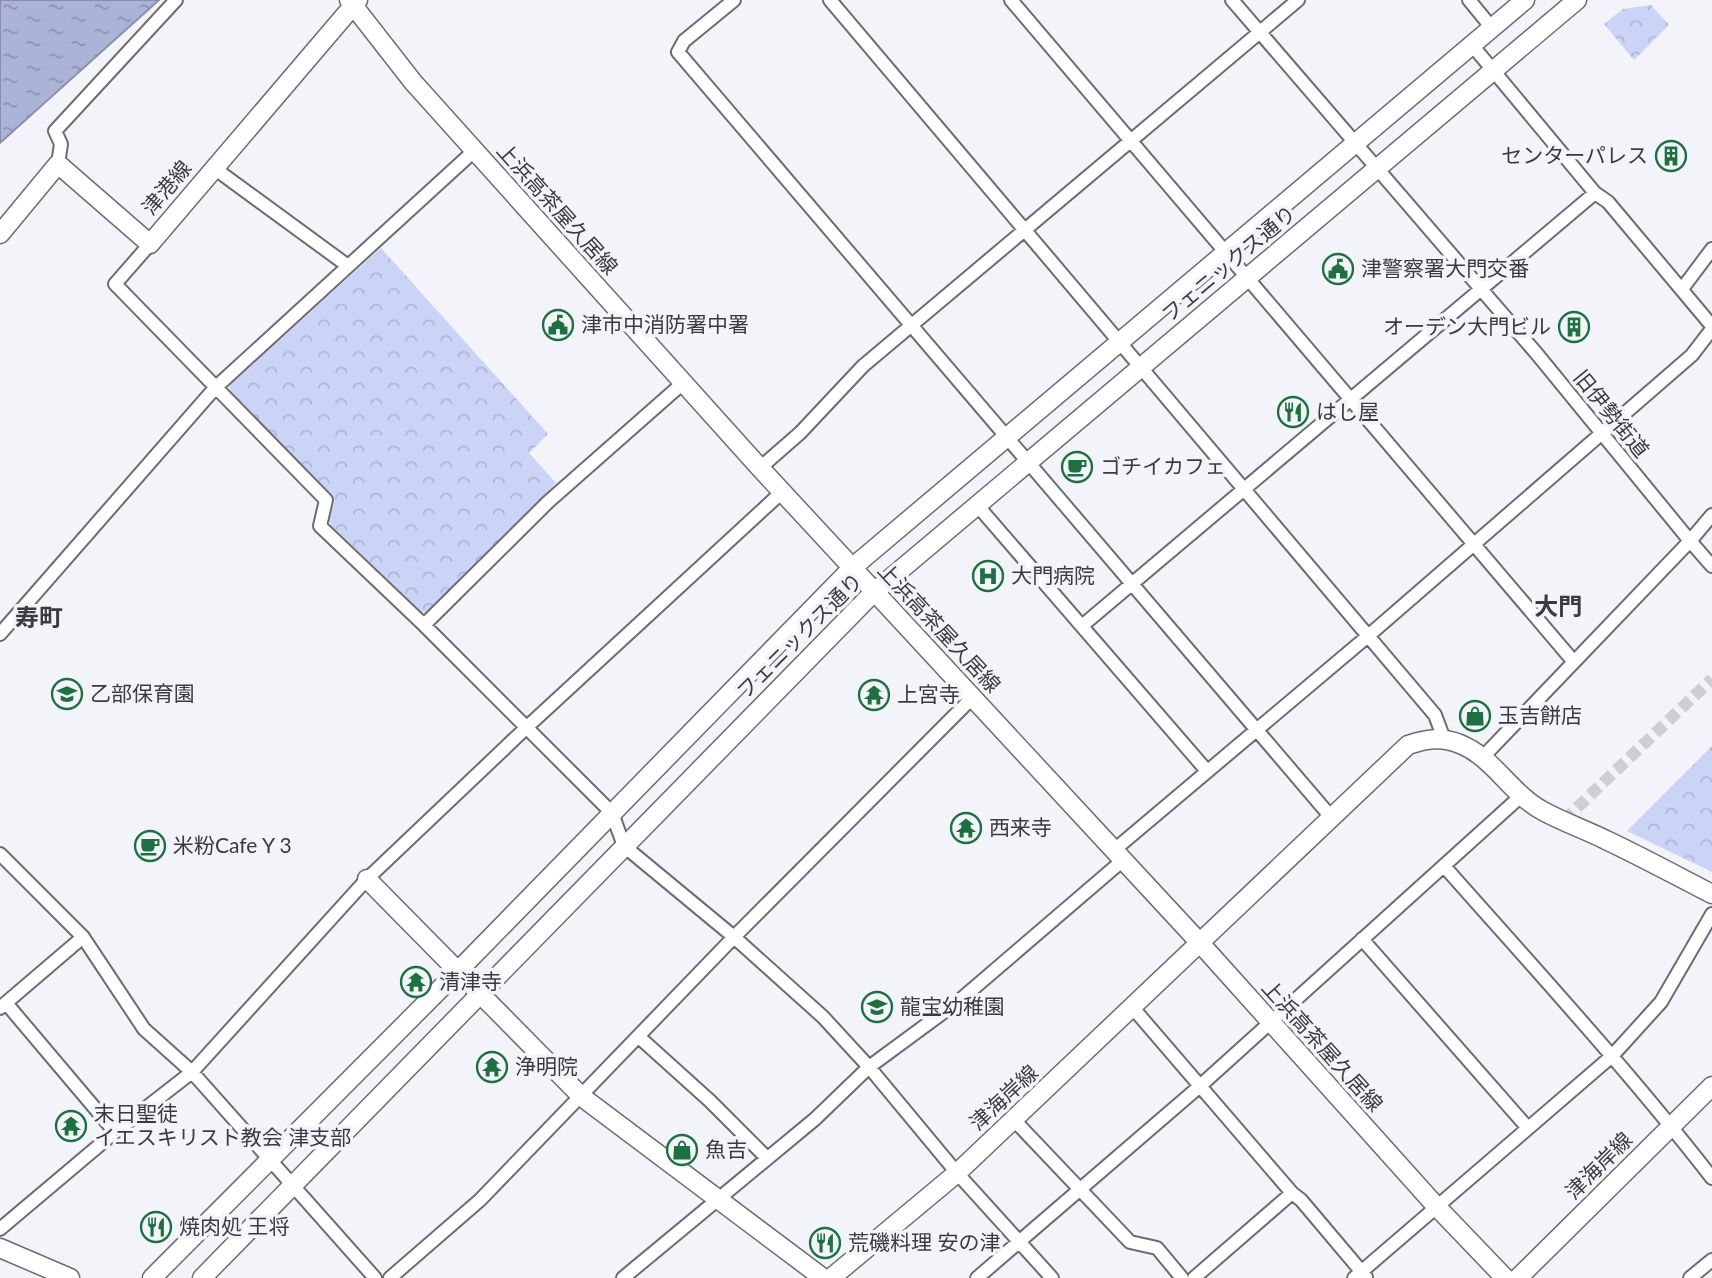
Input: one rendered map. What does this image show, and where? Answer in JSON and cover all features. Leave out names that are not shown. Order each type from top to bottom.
[{"type":"street","points":[[0,234],[58,164],[61,145],[55,131],[176,0]]},
{"type":"street","points":[[734,0],[684,41],[678,52],[914,325],[1331,817]]},
{"type":"street","points":[[830,0],[1435,715],[1444,739],[1462,744],[1482,758],[1521,796],[1543,811],[1613,843],[1712,894]]},
{"type":"street","points":[[1011,0],[1574,662]]},
{"type":"street","name":"旧伊勢街道","points":[[1232,0],[1712,566]]},
{"type":"street","points":[[760,468],[800,433],[863,366],[1298,0]]},
{"type":"street","points":[[1469,0],[1492,28]]},
{"type":"street","name":"フェニックス通り","points":[[152,1278],[853,567],[1525,0]]},
{"type":"street","name":"フェニックス通り","points":[[201,1278],[873,593],[1577,0]]},
{"type":"street","name":"津港線","points":[[58,164],[150,244],[350,1]]},
{"type":"street","name":"上浜高茶屋久居線","points":[[350,1],[413,82],[683,383],[853,567],[873,593],[1200,943],[1436,1206],[1505,1278]]},
{"type":"street","points":[[622,1278],[815,1119],[869,1067],[960,1000],[1207,771],[1368,636],[1692,355],[1712,327],[1608,202],[1595,193],[1472,45]]},
{"type":"street","points":[[0,634],[215,388],[474,151]]},
{"type":"street","points":[[214,168],[348,266]]},
{"type":"street","points":[[1083,625],[1595,193]]},
{"type":"street","points":[[150,244],[115,284],[326,500],[320,526],[424,625],[612,813],[624,846],[734,937],[823,1017],[869,1067],[957,1173],[1052,1278]]},
{"type":"street","points":[[1682,289],[1712,249]]},
{"type":"street","points":[[424,625],[548,502],[683,383]]},
{"type":"street","points":[[0,1229],[115,1132],[192,1072],[367,879],[782,492]]},
{"type":"street","points":[[977,505],[1207,771]]},
{"type":"street","points":[[1482,758],[1712,515]]},
{"type":"street","points":[[390,1278],[480,1200],[734,937],[972,698]]},
{"type":"street","name":"津海岸線","points":[[831,1278],[957,1173],[1408,745],[1425,739],[1444,739]]},
{"type":"street","points":[[977,1278],[1200,1086],[1521,796]]},
{"type":"street","points":[[0,854],[83,937],[144,1029],[192,1072],[375,1278]]},
{"type":"street","points":[[1444,866],[1612,1056],[1712,1178]]},
{"type":"street","points":[[367,879],[582,1097],[823,1278]]},
{"type":"street","points":[[1133,1008],[1292,1194],[1301,1200],[1360,1276],[1436,1206],[1612,1056],[1661,1002],[1712,914]]},
{"type":"street","points":[[83,937],[3,1006],[115,1132]]},
{"type":"street","points":[[1362,939],[1527,1127]]},
{"type":"street","points":[[639,1037],[710,1101],[767,1158]]},
{"type":"street","name":"津海岸線","points":[[1518,1278],[1712,1086]]},
{"type":"street","points":[[1014,1120],[1130,1242],[1157,1248],[1182,1278]]},
{"type":"street","points":[[1194,1278],[1292,1194]]},
{"type":"street","points":[[0,1248],[70,1278]]},
{"type":"street","points":[[1690,1278],[1712,1260]]},
{"type":"green space","points":[[1651,5],[1669,25],[1634,60],[1604,24],[1623,9]]},
{"type":"green space","points":[[381,248],[548,434],[529,453],[556,483],[428,612],[422,612],[331,525],[329,520],[335,501],[229,393],[230,385]]},
{"type":"green space","points":[[1712,746],[1712,872],[1627,831]]},
{"type":"water","points":[[0,0],[159,0],[0,143]]},
{"type":"tunnel","points":[[1564,820],[1712,679]]},
{"type":"place","name":"センターパレス","points":[[1671,156]]},
{"type":"place","name":"津警察署大門交番","points":[[1338,269]]},
{"type":"place","name":"津市中消防署中署","points":[[558,325]]},
{"type":"place","name":"オーデン大門ビル","points":[[1574,327]]},
{"type":"place","name":"はし屋","points":[[1293,412]]},
{"type":"place","name":"ゴチイカフェ","points":[[1077,467]]},
{"type":"place","name":"大門病院","points":[[988,576]]},
{"type":"place","name":"乙部保育園","points":[[67,694]]},
{"type":"place","name":"上宮寺","points":[[874,695]]},
{"type":"place","name":"玉吉餅店","points":[[1475,716]]},
{"type":"place","name":"西来寺","points":[[966,828]]},
{"type":"place","name":"米粉Cafe Y 3","points":[[150,846]]},
{"type":"place","name":"清津寺","points":[[416,982]]},
{"type":"place","name":"龍宝幼稚園","points":[[877,1007]]},
{"type":"place","name":"浄明院","points":[[492,1067]]},
{"type":"place","name":"末日聖徒 イエスキリスト教会 津支部","points":[[71,1126]]},
{"type":"place","name":"魚吉","points":[[682,1150]]},
{"type":"place","name":"焼肉処 王将","points":[[156,1227]]},
{"type":"place","name":"荒磯料理 安の津","points":[[825,1243]]},
{"type":"district","name":"大門","points":[[1558,607]]},
{"type":"district","name":"寿町","points":[[39,618]]}]
